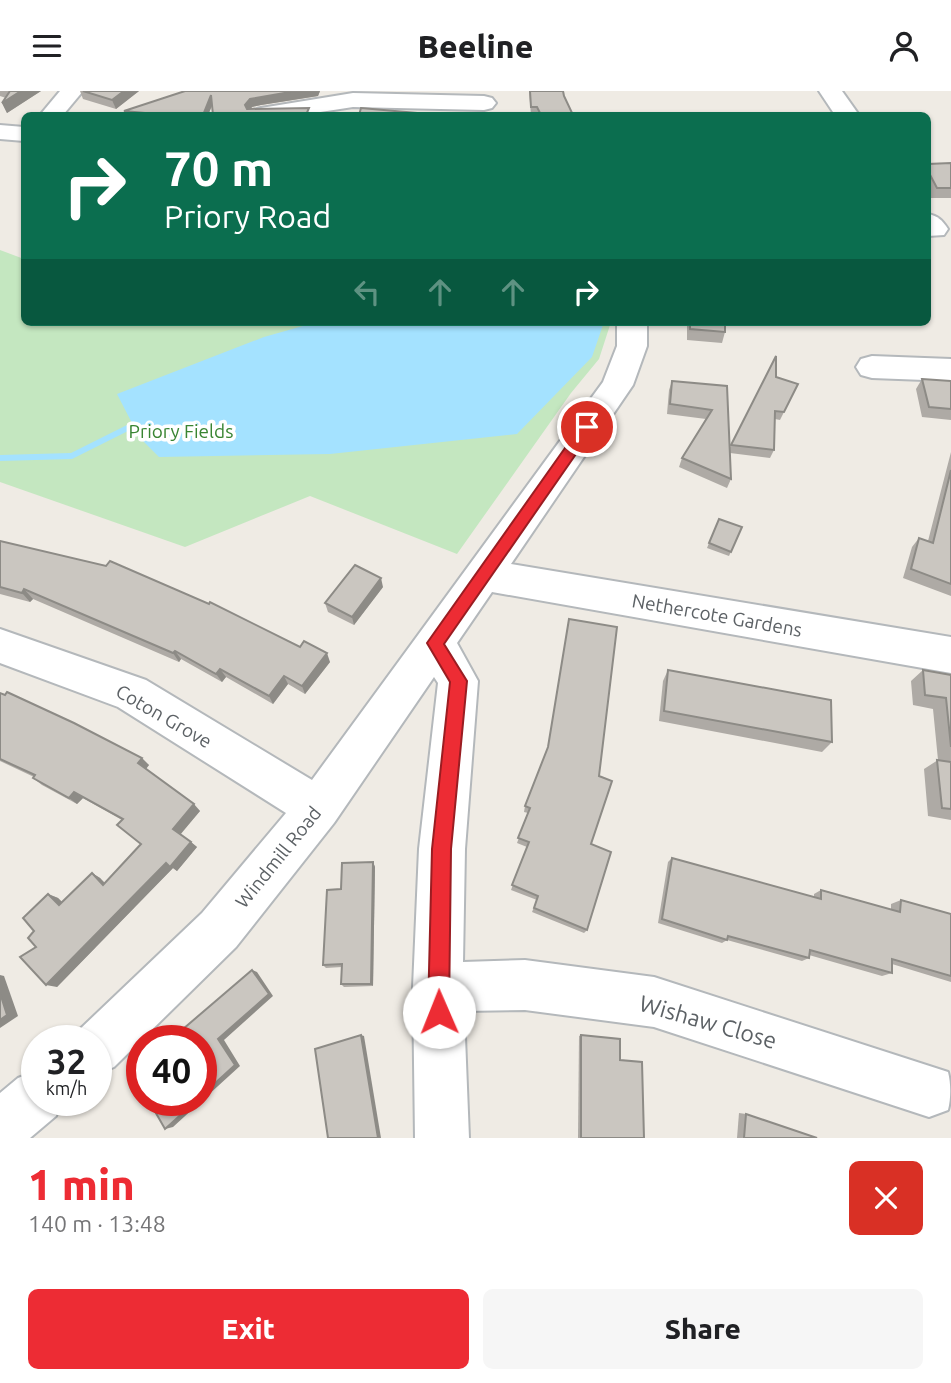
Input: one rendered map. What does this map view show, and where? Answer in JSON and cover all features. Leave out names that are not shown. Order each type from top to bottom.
[{"type":"street","points":[[54,112],[72,91]]},
{"type":"street","points":[[830,91],[845,112]]},
{"type":"street","points":[[297,112],[321,110],[353,100],[485,103]]},
{"type":"street","points":[[0,132],[21,134]]},
{"type":"street","name":"Windmill Road","points":[[112,1034],[219,930],[318,809],[617,385],[632,345],[632,326]]},
{"type":"street","points":[[872,367],[951,370]]},
{"type":"street","name":"Nethercote Gardens","points":[[483,575],[951,655]]},
{"type":"street","points":[[435,643],[458,681],[442,849],[438,986],[442,1138]]},
{"type":"street","name":"Coton Grove","points":[[0,646],[132,693],[318,809]]},
{"type":"street","name":"Wishaw Close","points":[[438,986],[525,985],[654,1002],[929,1091]]},
{"type":"street","points":[[0,1128],[21,1110]]},
{"type":"green space","name":"Priory Fields","points":[[0,250],[21,258],[21,326],[610,326],[599,359],[571,393],[457,554],[310,496],[185,547],[0,482]]},
{"type":"water","points":[[303,326],[603,326],[592,357],[517,434],[330,454],[159,457],[130,428],[133,425],[117,394],[264,337]]},
{"type":"building","points":[[10,91],[21,91],[2,103]]},
{"type":"building","points":[[83,91],[124,91],[112,100]]},
{"type":"building","points":[[185,91],[296,91],[250,99],[245,105],[247,109],[309,108],[307,112],[213,112],[211,95],[204,112],[124,111]]},
{"type":"building","points":[[530,91],[563,91],[572,112],[540,112],[537,107],[531,107]]},
{"type":"building","points":[[361,108],[406,112],[360,112]]},
{"type":"building","points":[[951,163],[951,188],[937,188],[931,177],[931,164]]},
{"type":"building","points":[[690,326],[725,326],[725,332],[690,329]]},
{"type":"building","points":[[776,356],[776,377],[798,384],[784,412],[775,411],[774,450],[731,445]]},
{"type":"building","points":[[922,379],[951,381],[951,409],[929,407]]},
{"type":"building","points":[[672,381],[727,386],[731,479],[682,458],[712,410],[670,404]]},
{"type":"building","points":[[951,470],[951,584],[911,569],[919,538],[933,543]]},
{"type":"building","points":[[719,519],[742,527],[731,552],[709,543]]},
{"type":"building","points":[[0,541],[106,566],[110,561],[209,604],[210,602],[300,647],[304,641],[327,653],[302,686],[284,676],[269,696],[220,669],[216,674],[175,651],[173,653],[24,589],[22,593],[0,587]]},
{"type":"building","points":[[355,565],[381,578],[352,617],[325,603]]},
{"type":"building","points":[[569,619],[617,627],[599,776],[612,781],[591,844],[611,852],[587,930],[534,908],[538,896],[512,885],[529,842],[518,838],[530,808],[525,806],[548,747]]},
{"type":"building","points":[[668,670],[831,700],[832,742],[664,711]]},
{"type":"building","points":[[923,670],[951,675],[951,747],[946,698],[925,695]]},
{"type":"building","points":[[7,692],[142,758],[138,763],[194,804],[173,829],[191,842],[170,867],[166,863],[46,985],[20,957],[36,947],[28,938],[34,931],[23,918],[48,894],[59,905],[92,873],[103,885],[141,844],[117,825],[123,819],[74,792],[69,798],[33,778],[35,775],[0,759],[0,693],[5,695]]},
{"type":"building","points":[[937,760],[951,762],[951,809],[942,808]]},
{"type":"building","points":[[672,858],[821,899],[821,890],[900,912],[901,900],[951,914],[951,976],[892,959],[892,973],[810,950],[809,958],[728,936],[727,940],[662,919]]},
{"type":"building","points":[[373,862],[371,984],[341,984],[342,964],[323,965],[327,890],[341,889],[342,863]]},
{"type":"building","points":[[252,970],[269,994],[218,1039],[235,1065],[217,1081],[217,1025],[188,1025]]},
{"type":"building","points":[[0,993],[7,1015],[0,1020]]},
{"type":"building","points":[[361,1035],[378,1138],[328,1138],[315,1049]]},
{"type":"building","points":[[581,1035],[620,1039],[620,1060],[642,1062],[644,1138],[581,1138]]},
{"type":"building","points":[[746,1114],[817,1138],[744,1138]]},
{"type":"building","points":[[158,1116],[179,1116],[165,1129]]},
{"type":"waterway","points":[[0,458],[72,456],[133,425]]},
{"type":"route","points":[[439,1012],[442,849],[458,681],[435,643],[587,427]]}]
